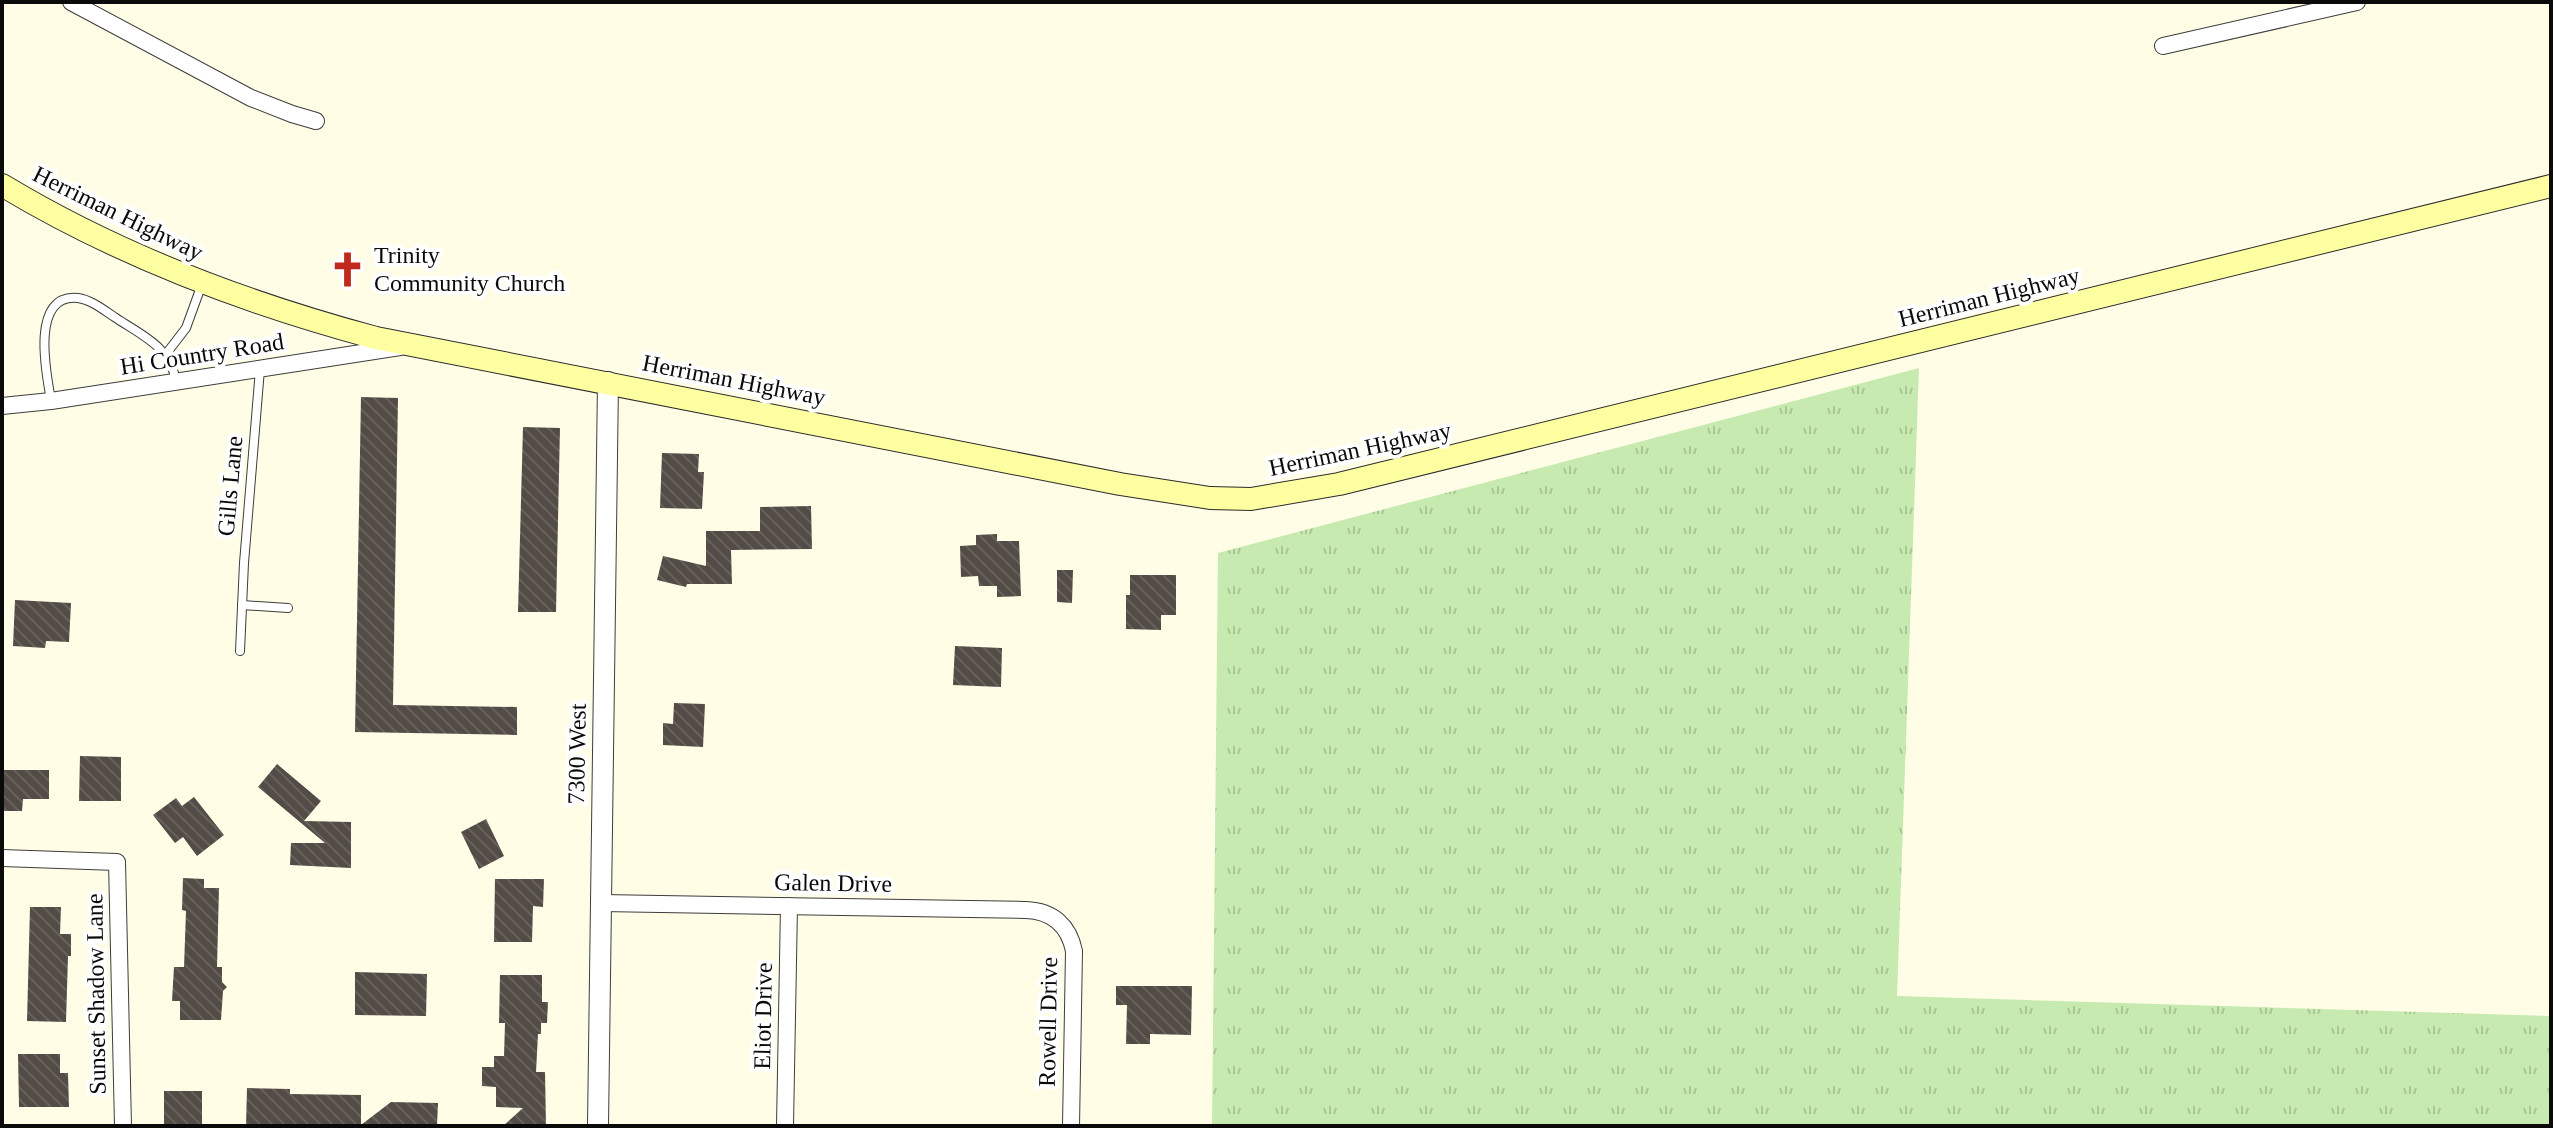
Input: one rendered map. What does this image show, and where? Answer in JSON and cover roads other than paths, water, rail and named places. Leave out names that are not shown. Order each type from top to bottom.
[{"type":"main road","name":"Herriman Highway","points":[[2,185],[89,232],[202,282],[311,320],[409,346],[608,382],[1120,484],[1210,498],[1251,499],[1339,484],[2551,186]]},
{"type":"street","points":[[71,2],[251,98],[316,121]]},
{"type":"street","points":[[2163,46],[2357,2]]},
{"type":"street","name":"Hi Country Road","points":[[2,406],[409,346]]},
{"type":"street","name":"7300 West","points":[[598,1126],[608,382]]},
{"type":"street","name":"Sunset Shadow Lane","points":[[2,858],[117,862],[123,1126]]},
{"type":"street","name":"Galen Drive","points":[[601,903],[1036,910],[1060,922]]},
{"type":"street","name":"Eliot Drive","points":[[785,1126],[789,906]]},
{"type":"street","name":"Rowell Drive","points":[[1060,922],[1072,941],[1074,951],[1071,1126]]},
{"type":"lane","points":[[166,354],[186,328],[202,282]]},
{"type":"lane","points":[[51,401],[46,373],[45,324],[50,310],[62,301],[77,298],[94,304],[154,342],[172,362],[176,382]]},
{"type":"lane","name":"Gills Lane","points":[[240,651],[260,369]]},
{"type":"lane","points":[[242,605],[288,608]]},
{"type":"place","name":"Trinity Community Church","points":[[348,269]]}]
